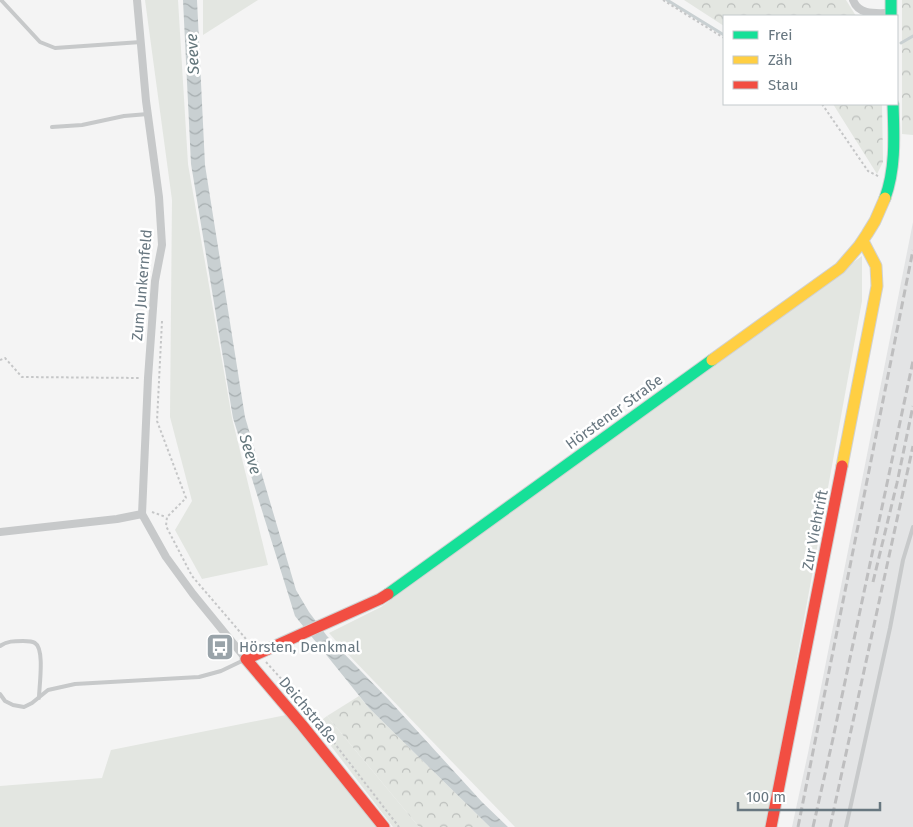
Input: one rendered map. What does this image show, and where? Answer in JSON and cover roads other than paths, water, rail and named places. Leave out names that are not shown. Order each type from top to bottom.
[{"type":"street","name":"Zum Junkernfeld","points":[[137,0],[148,114],[159,197],[162,245],[155,281],[148,378],[142,514]]},
{"type":"street","points":[[853,0],[854,4],[863,11],[891,15],[891,0]]},
{"type":"street","name":"Hörstener Straße","points":[[246,660],[258,649],[299,635],[380,599],[840,268],[864,241],[885,197],[892,168],[893,105]]},
{"type":"street","name":"Zur Viehtrift","points":[[771,827],[878,286],[876,266],[864,241]]},
{"type":"street","points":[[0,532],[117,519],[142,514]]},
{"type":"street","name":"Deichstraße","points":[[142,514],[166,557],[193,594],[384,827]]},
{"type":"lane","points":[[1,0],[40,42],[55,48],[141,42]]},
{"type":"lane","points":[[52,128],[148,114]]},
{"type":"lane","points":[[846,827],[903,560],[913,528]]},
{"type":"lane","points":[[0,646],[6,642],[29,641],[38,647],[41,666],[39,698]]},
{"type":"lane","points":[[0,694],[13,705],[24,706],[39,698],[48,690],[75,684],[199,677],[221,672],[246,660]]},
{"type":"water","name":"Seeve","points":[[183,0],[197,0],[205,165],[245,417],[296,590],[309,612],[327,636],[389,700],[482,802],[508,827],[490,827],[369,708],[295,616],[233,418],[191,164]]},
{"type":"waterway","points":[[667,0],[723,34]]},
{"type":"waterway","points":[[901,43],[913,36]]},
{"type":"railway","points":[[798,827],[913,250]]},
{"type":"railway","points":[[813,827],[913,361]]},
{"type":"railway","points":[[873,582],[913,406]]},
{"type":"railway","points":[[830,827],[913,446]]},
{"type":"place","name":"Hörsten, Denkmal","points":[[220,647]]}]
